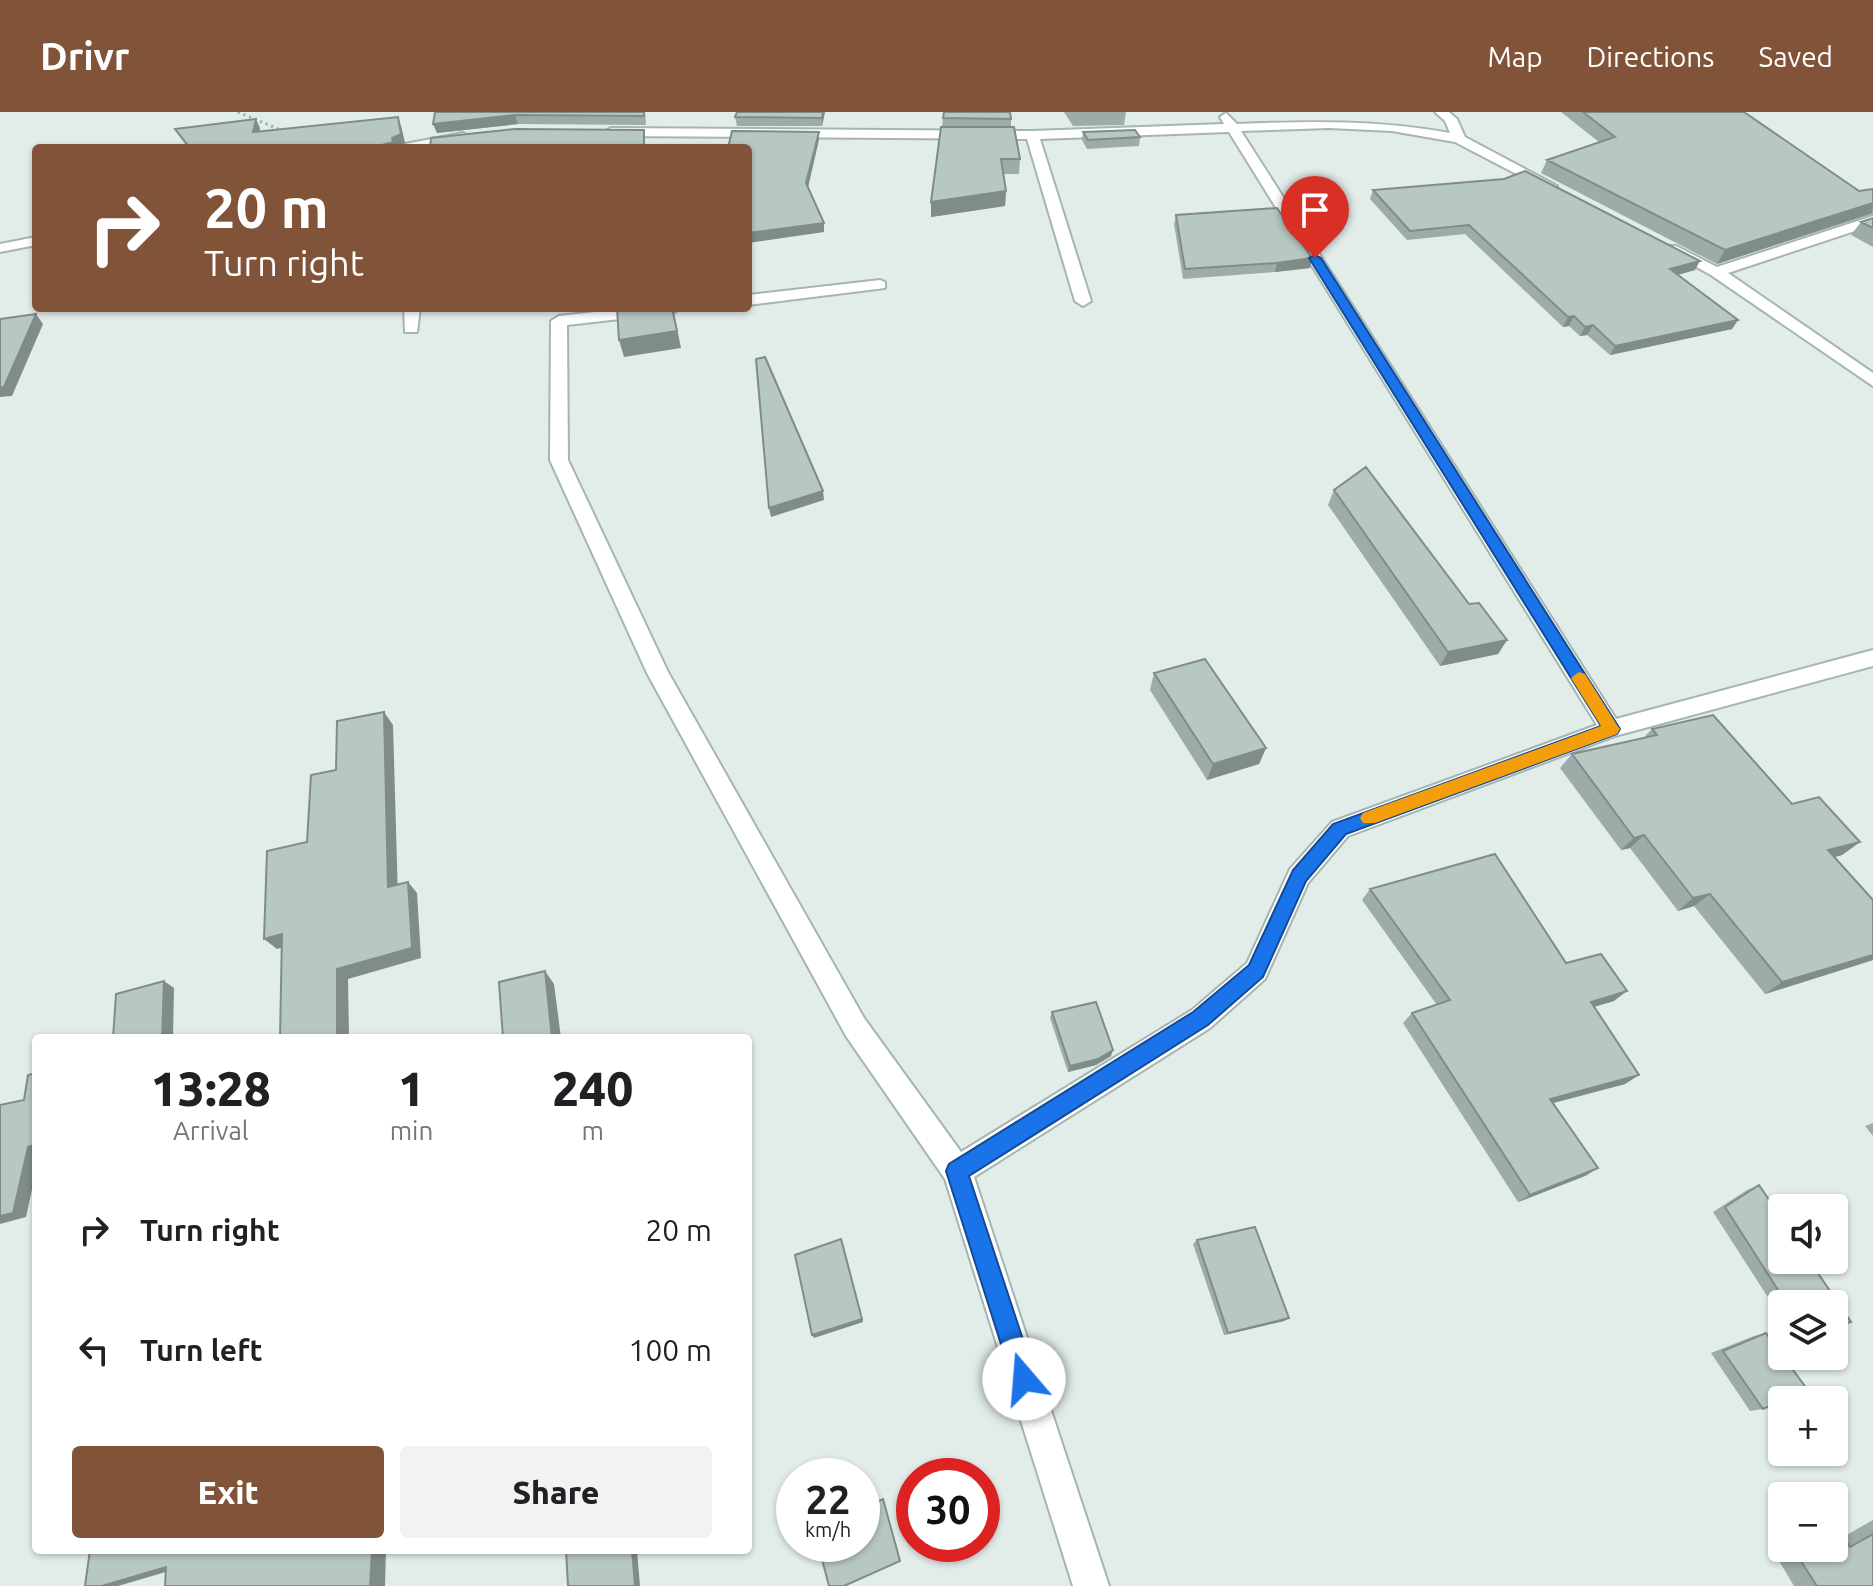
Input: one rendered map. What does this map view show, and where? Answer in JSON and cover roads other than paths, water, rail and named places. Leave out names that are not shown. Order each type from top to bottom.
[{"type":"street","points":[[1441,112],[1451,119],[1459,139]]},
{"type":"street","points":[[1228,120],[1611,729]]},
{"type":"street","points":[[596,131],[1032,135],[1228,120],[1392,127],[1459,139],[1568,195]]},
{"type":"street","points":[[1032,135],[1083,301]]},
{"type":"street","points":[[431,144],[475,136]]},
{"type":"street","points":[[1716,272],[1873,220]]},
{"type":"street","points":[[0,248],[32,242]]},
{"type":"street","points":[[1662,244],[1716,272],[1873,381]]},
{"type":"street","points":[[752,300],[880,285]]},
{"type":"street","points":[[411,329],[412,312]]},
{"type":"street","points":[[638,312],[559,321],[559,460],[658,673],[832,986],[855,1027],[957,1171],[1091,1586]]},
{"type":"street","points":[[957,1171],[1201,1019],[1256,971],[1299,876],[1340,829],[1611,729],[1873,658]]}]
